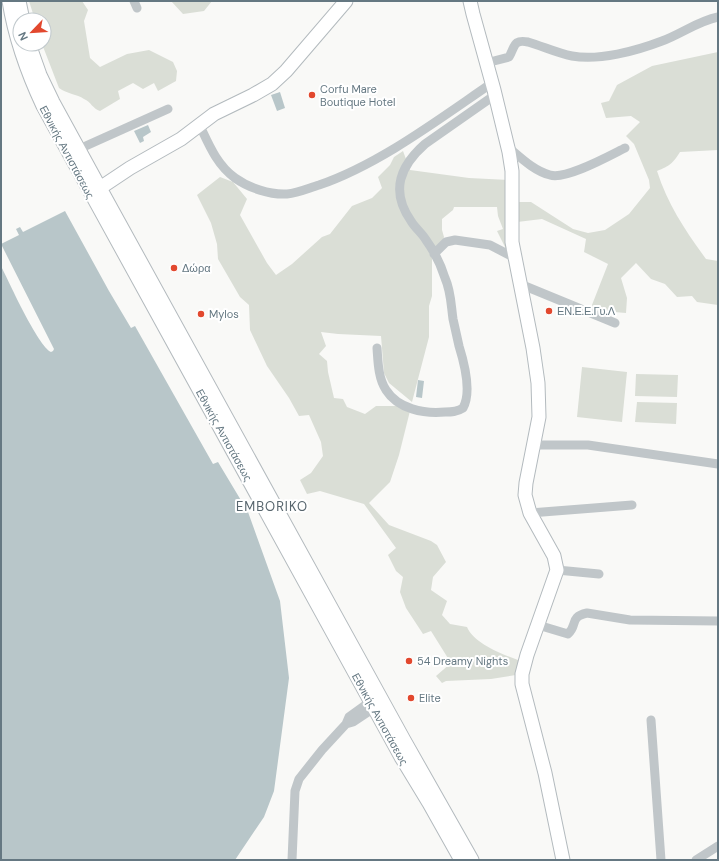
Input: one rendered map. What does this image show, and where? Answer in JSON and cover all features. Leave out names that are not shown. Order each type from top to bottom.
[{"type":"main road","name":"Εθνικής Αντιστάσεως","points":[[9,1],[20,50],[30,79],[84,183],[377,701],[472,860]]},
{"type":"main road","points":[[19,1],[21,12]]},
{"type":"main road","points":[[84,183],[92,188],[100,188],[130,168],[180,140],[214,114],[264,89],[279,78],[346,1]]},
{"type":"main road","points":[[470,1],[494,89],[508,148],[512,171],[512,236],[538,383],[539,417],[525,495],[530,513],[554,556],[557,564],[557,570],[524,667],[522,684],[545,773],[563,860]]},
{"type":"main road","name":"Εθνικής Αντιστάσεως","points":[[32,52],[40,75],[53,102],[377,701],[404,763],[429,803],[461,860]]},
{"type":"street","points":[[486,63],[509,57],[515,44],[521,41],[571,56],[580,57],[615,54],[661,41],[702,21],[718,16]]},
{"type":"street","points":[[200,126],[217,160],[226,171],[235,178],[256,189],[280,194],[292,193],[331,180],[366,164],[494,89]]},
{"type":"street","points":[[376,348],[383,385],[390,396],[396,401],[416,410],[433,413],[456,411],[463,408],[466,399],[466,369],[453,320],[448,286],[428,242],[410,221],[406,213],[400,194],[399,183],[412,156],[494,89]]},
{"type":"street","points":[[79,149],[168,109]]},
{"type":"street","points":[[508,148],[542,173],[558,177],[605,159],[625,148]]},
{"type":"street","points":[[434,254],[446,242],[455,240],[490,245],[515,258]]},
{"type":"street","points":[[520,284],[615,323]]},
{"type":"street","points":[[533,445],[588,446],[718,464]]},
{"type":"street","points":[[530,513],[632,506]]},
{"type":"street","points":[[557,570],[599,574]]},
{"type":"street","points":[[538,625],[568,634],[572,630],[574,620],[582,614],[587,613],[630,620],[718,621]]},
{"type":"street","points":[[292,860],[295,791],[302,773],[346,724],[353,722],[377,701]]},
{"type":"street","points":[[652,720],[661,860]]},
{"type":"street","points":[[696,860],[718,846]]},
{"type":"shaded area","points":[[29,1],[82,1],[88,10],[84,21],[90,58],[100,67],[127,54],[149,50],[173,62],[177,71],[176,81],[158,91],[154,83],[143,89],[133,83],[118,91],[120,99],[100,111],[81,97],[65,92],[59,88],[45,52],[52,52],[52,12],[32,12]]},
{"type":"shaded area","points":[[171,1],[212,1],[204,11],[183,14]]},
{"type":"shaded area","points":[[718,52],[718,150],[680,152],[671,164],[657,171],[666,195],[691,238],[706,259],[718,261],[718,305],[697,302],[692,296],[677,297],[665,284],[651,279],[636,263],[621,278],[627,298],[626,313],[590,310],[608,264],[584,252],[586,239],[542,219],[509,223],[510,245],[505,251],[505,247],[497,231],[503,229],[498,216],[497,207],[454,207],[453,210],[442,219],[442,230],[444,237],[440,252],[432,257],[432,296],[429,306],[429,337],[412,402],[389,383],[384,373],[381,336],[321,332],[326,346],[319,354],[327,361],[334,398],[343,399],[347,407],[365,414],[376,406],[397,406],[410,411],[399,455],[390,482],[369,503],[389,525],[431,541],[437,545],[446,562],[433,577],[431,590],[447,601],[442,615],[450,624],[467,627],[476,639],[483,644],[521,661],[522,674],[491,679],[446,681],[442,683],[436,676],[451,663],[431,631],[423,634],[406,608],[400,592],[403,577],[396,571],[388,555],[396,548],[364,504],[320,491],[307,494],[300,480],[311,473],[323,456],[321,442],[309,415],[299,416],[289,398],[267,366],[250,330],[249,305],[240,297],[218,259],[217,244],[211,223],[197,195],[220,177],[233,182],[247,199],[240,215],[267,263],[276,275],[292,264],[322,237],[330,234],[352,206],[372,198],[382,188],[378,177],[390,165],[394,157],[403,151],[410,170],[469,178],[509,180],[509,202],[531,202],[573,229],[588,233],[605,230],[629,214],[650,188],[649,180],[634,144],[626,136],[640,122],[631,116],[606,118],[601,103],[609,101],[617,85],[652,66]]},
{"type":"shaded area","points":[[280,92],[285,108],[277,111],[271,95]]},
{"type":"shaded area","points":[[148,125],[151,132],[143,137],[144,141],[140,143],[134,131]]},
{"type":"shaded area","points":[[65,211],[109,291],[131,328],[135,326],[213,464],[218,462],[248,512],[280,601],[289,678],[274,791],[264,817],[235,860],[1,860],[1,266],[24,313],[39,338],[45,347],[51,352],[54,349],[1,244],[19,235],[16,229],[20,227],[23,232]]},
{"type":"shaded area","points":[[582,367],[627,372],[622,422],[577,417]]},
{"type":"shaded area","points":[[636,374],[678,375],[677,397],[635,396]]},
{"type":"shaded area","points":[[418,380],[424,381],[422,398],[416,397]]},
{"type":"shaded area","points":[[637,402],[677,403],[676,424],[635,422]]},
{"type":"place","name":"Corfu Mare Boutique Hotel","points":[[312,95]]},
{"type":"place","name":"Δώρα","points":[[174,268]]},
{"type":"place","name":"ΕΝ.Ε.Ε.Γυ.Λ","points":[[549,311]]},
{"type":"place","name":"Mylos","points":[[201,314]]},
{"type":"place","name":"54 Dreamy Nights","points":[[409,661]]},
{"type":"place","name":"Elite","points":[[411,698]]},
{"type":"district","name":"EMBORIKO","points":[[272,506]]}]
